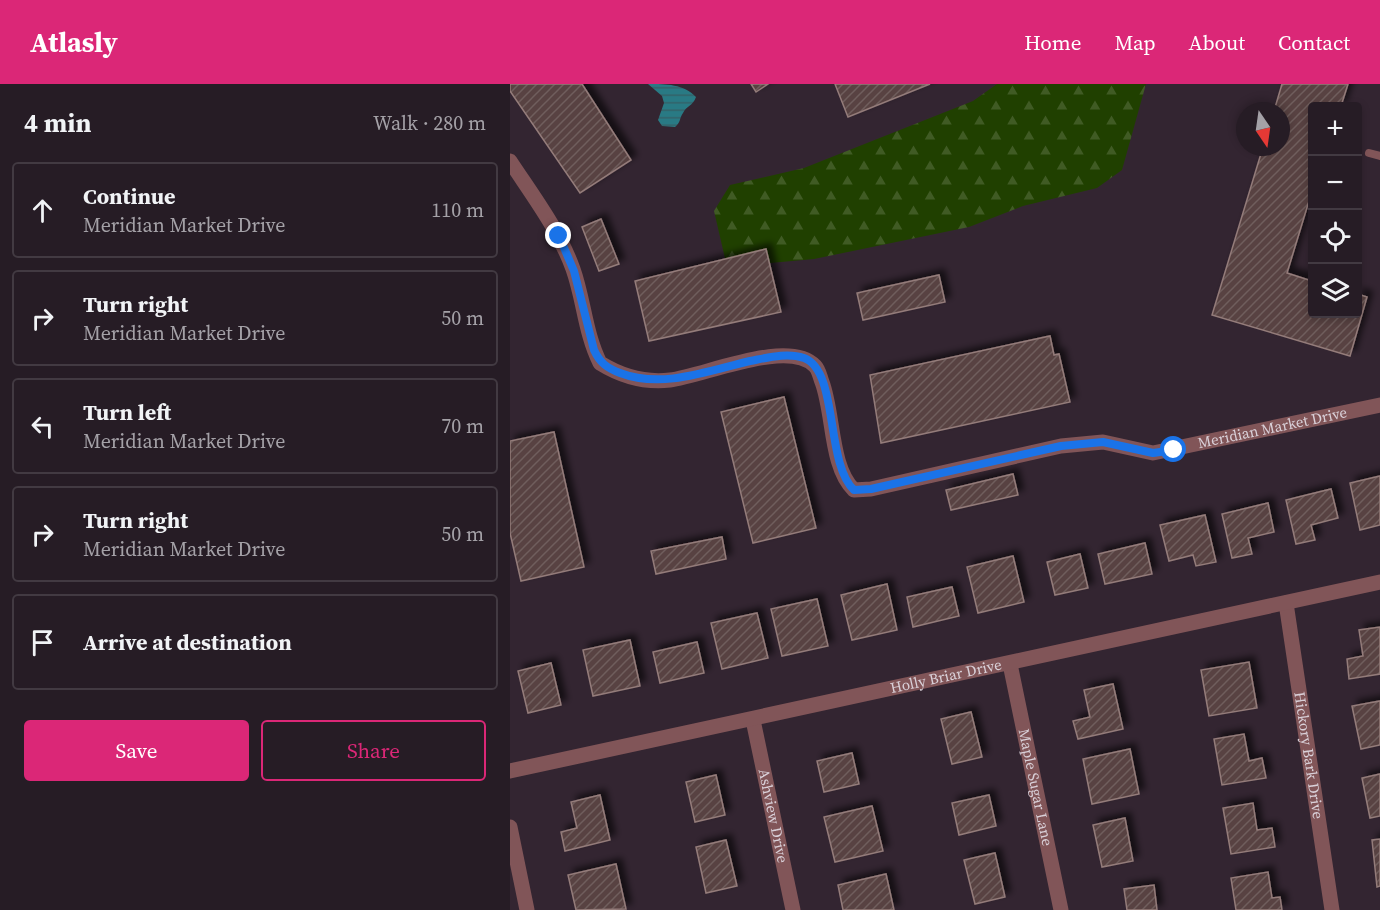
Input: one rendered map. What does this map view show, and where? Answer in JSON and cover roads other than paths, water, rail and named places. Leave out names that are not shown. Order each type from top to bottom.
[{"type":"street","name":"Meridian Market Drive","points":[[510,161],[559,236],[574,271],[585,321],[600,363],[636,379],[669,380],[770,357],[804,358],[817,367],[827,395],[844,481],[854,490],[871,489],[1061,446],[1103,442],[1153,453],[1164,452],[1380,405]]},
{"type":"street","name":"Holly Briar Drive","points":[[510,771],[1380,582]]},
{"type":"street","name":"Hickory Bark Drive","points":[[1286,603],[1332,910]]},
{"type":"street","name":"Maple Sugar Lane","points":[[1010,664],[1060,910]]},
{"type":"street","name":"Ashview Drive","points":[[753,720],[793,910]]},
{"type":"street","points":[[510,827],[527,910]]},
{"type":"lane","points":[[1370,153],[1380,156]]},
{"type":"water","points":[[648,84],[680,87],[696,97],[684,111],[675,127],[662,126],[658,120],[664,103],[662,96]]}]
